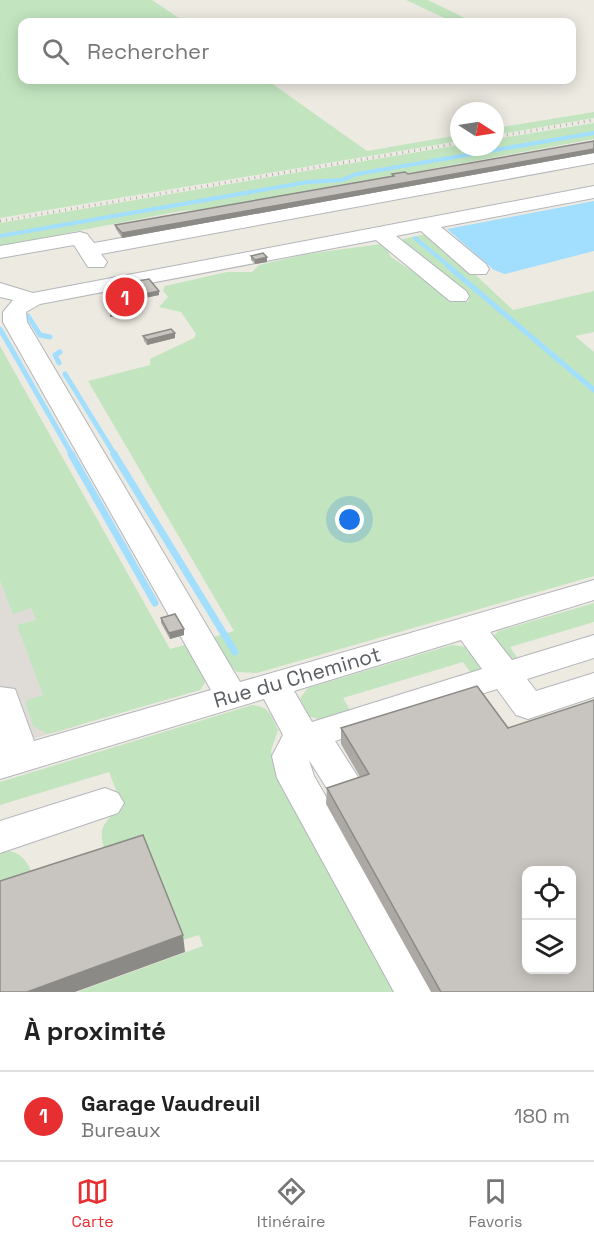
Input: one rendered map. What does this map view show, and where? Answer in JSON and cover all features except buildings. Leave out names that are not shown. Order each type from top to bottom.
[{"type":"street","points":[[231,696],[15,322],[13,313],[16,308],[99,266],[594,158]]},
{"type":"street","points":[[99,266],[594,168]]},
{"type":"street","points":[[99,266],[158,262],[594,179]]},
{"type":"street","points":[[99,266],[380,233],[594,192]]},
{"type":"street","points":[[425,224],[478,268]]},
{"type":"street","points":[[380,233],[458,296]]},
{"type":"street","points":[[0,252],[80,238],[99,266]]},
{"type":"street","points":[[0,290],[22,295],[28,300]]},
{"type":"street","name":"Rue du Cheminot","points":[[11,762],[594,590]]},
{"type":"street","points":[[468,626],[528,706],[594,685]]},
{"type":"street","points":[[417,992],[296,778],[289,756],[293,746],[303,738],[594,646]]},
{"type":"street","points":[[273,684],[303,738],[325,755],[351,796]]},
{"type":"street","points":[[1,695],[11,762]]},
{"type":"street","points":[[0,837],[105,803]]},
{"type":"shaded area","points":[[0,536],[81,725],[0,748]]},
{"type":"green space","points":[[0,0],[152,0],[179,18],[18,18],[18,84],[273,84],[367,151],[450,137],[450,143],[0,218]]},
{"type":"green space","points":[[406,0],[428,0],[465,18],[444,18]]},
{"type":"green space","points":[[594,112],[594,118],[504,133],[504,127]]},
{"type":"green space","points":[[594,123],[594,139],[504,156],[504,138]]},
{"type":"green space","points":[[450,147],[450,156],[501,156],[213,209],[181,211],[0,246],[0,223]]},
{"type":"green space","points":[[433,235],[513,310],[594,291],[594,332],[575,336],[594,352],[594,576],[257,673],[237,672],[228,663],[214,637],[234,631],[88,381],[150,365],[150,359],[194,338],[196,334],[181,312],[159,307],[168,297],[163,291],[165,286],[227,272],[252,272],[259,265],[307,254],[381,244],[386,247],[391,257],[458,302],[468,302],[469,298],[403,242],[403,239]]},
{"type":"green space","points":[[0,346],[170,649],[188,644],[198,661],[205,683],[200,690],[48,734],[33,726],[26,704],[27,700],[43,695],[17,625],[36,620],[31,608],[13,614],[0,580]]},
{"type":"green space","points":[[594,603],[594,622],[510,647],[518,659],[512,662],[493,636],[499,631]]},
{"type":"green space","points":[[452,645],[467,647],[485,669],[471,673],[463,662],[343,698],[350,710],[322,720],[308,716],[300,698],[308,688]]},
{"type":"green space","points":[[252,705],[262,707],[274,720],[278,730],[271,751],[273,759],[400,992],[77,992],[203,946],[199,935],[180,941],[144,851],[107,863],[102,831],[108,820],[122,805],[109,772],[0,805],[0,782]]},
{"type":"green space","points":[[0,851],[15,853],[25,860],[37,886],[0,898]]},
{"type":"water","points":[[594,201],[594,251],[505,274],[494,270],[447,229]]},
{"type":"waterway","points":[[0,236],[308,182],[342,180],[357,174],[594,133]]},
{"type":"waterway","points":[[415,238],[450,267]]},
{"type":"waterway","points":[[448,266],[594,390]]},
{"type":"waterway","points":[[28,316],[40,335],[50,337]]},
{"type":"waterway","points":[[0,329],[72,455]]},
{"type":"waterway","points":[[59,363],[55,355],[60,352]]},
{"type":"waterway","points":[[65,374],[115,455]]},
{"type":"waterway","points":[[71,454],[155,603]]},
{"type":"waterway","points":[[114,454],[235,652]]},
{"type":"railway","points":[[504,135],[594,120]]},
{"type":"railway","points":[[0,221],[450,145]]},
{"type":"place","name":"Garage Vaudreuil","points":[[125,297]]}]
